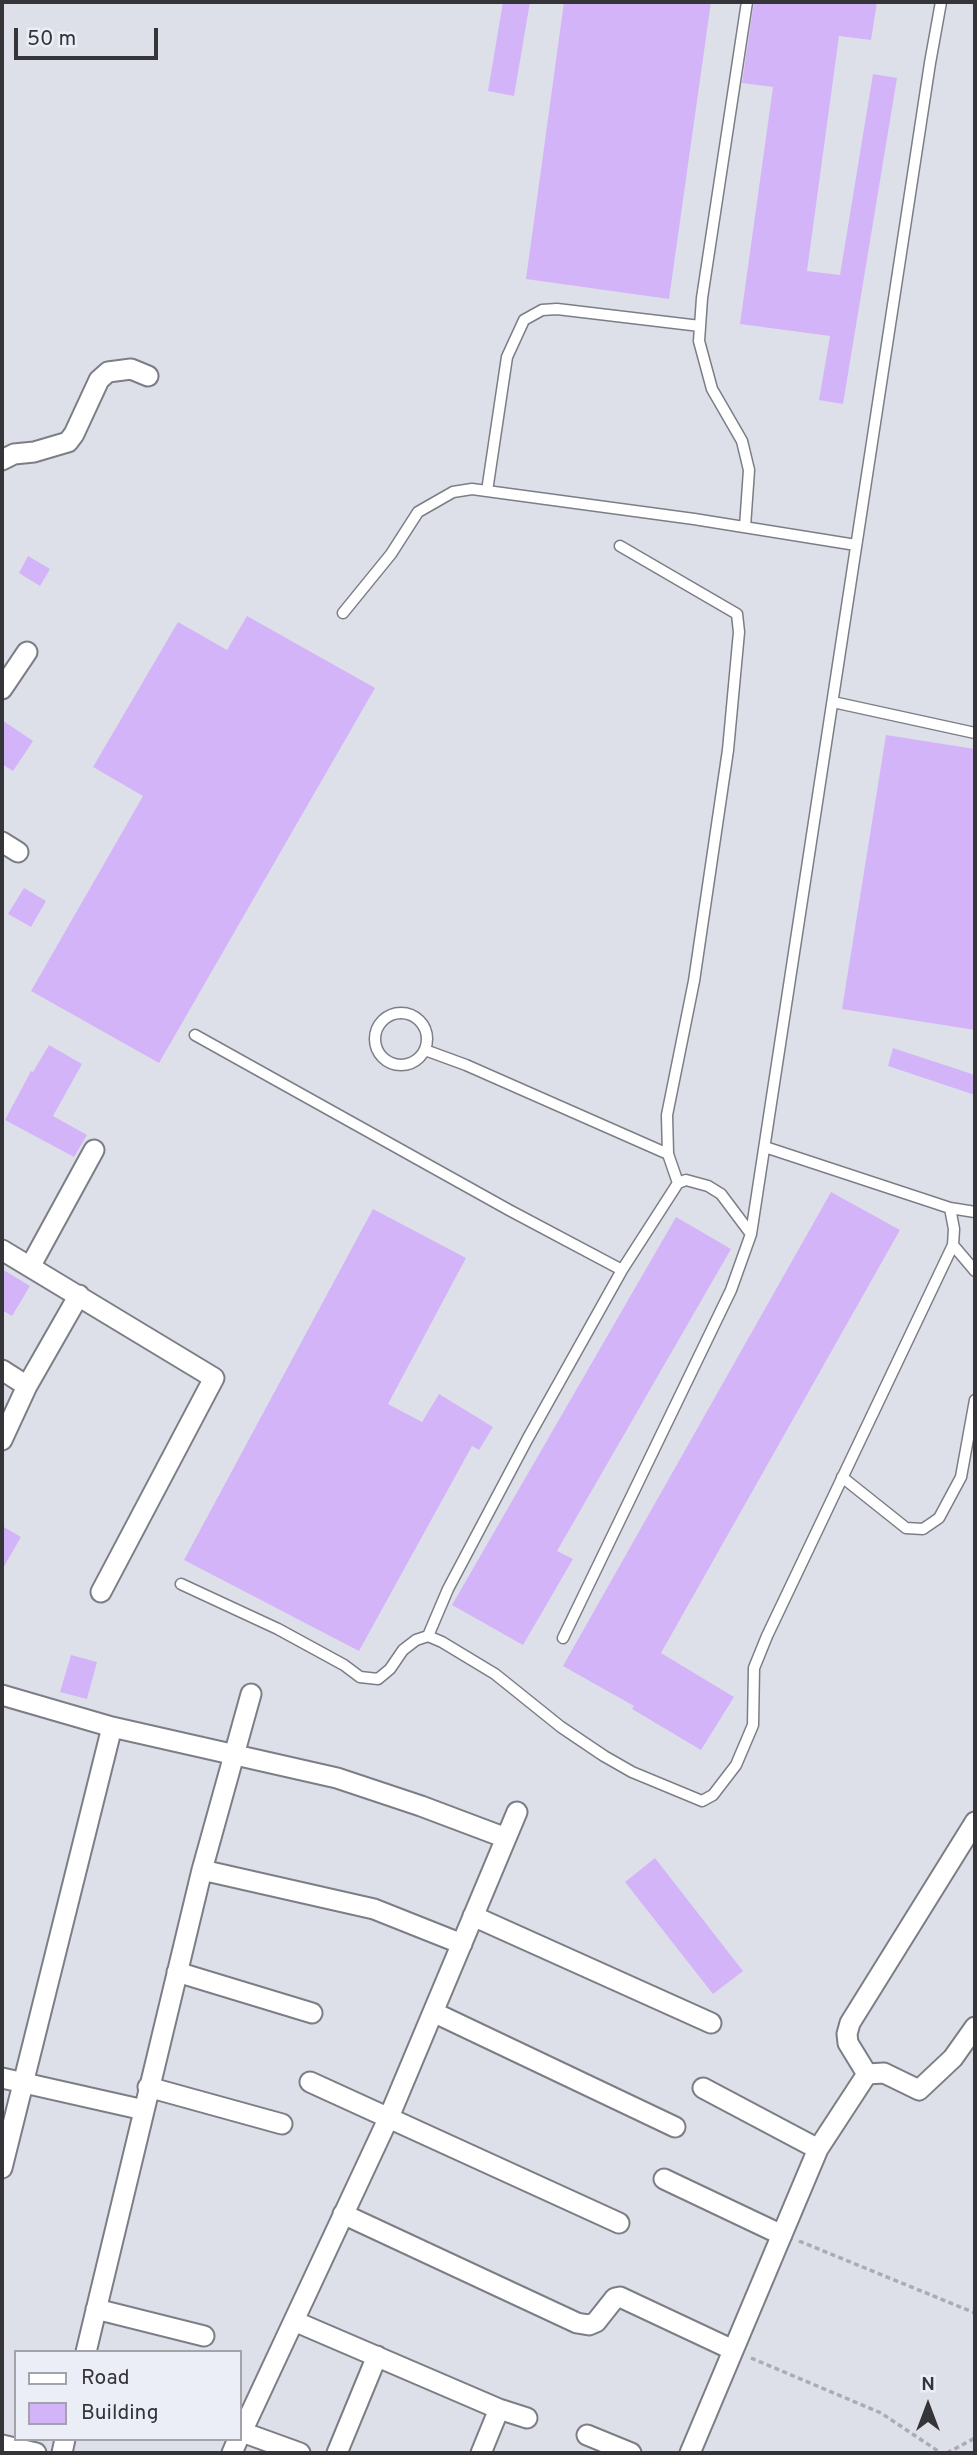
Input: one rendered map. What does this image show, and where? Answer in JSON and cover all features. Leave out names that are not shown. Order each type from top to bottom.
[{"type":"street","points":[[2,460],[14,454],[34,452],[68,442],[99,380],[108,372],[131,369],[148,376]]},
{"type":"street","points":[[2,689],[27,652]]},
{"type":"street","points":[[30,1267],[94,1150]]},
{"type":"street","points":[[2,1251],[214,1378],[101,1592]]},
{"type":"street","points":[[2,1440],[27,1386],[79,1296]]},
{"type":"street","points":[[2,1370],[27,1386]]},
{"type":"street","points":[[86,2350],[202,1870],[251,1694]]},
{"type":"street","points":[[2,1695],[111,1727],[337,1778],[421,1806],[506,1839]]},
{"type":"street","points":[[2,2168],[111,1727]]},
{"type":"street","points":[[242,2432],[389,2117],[517,1812]]},
{"type":"street","points":[[867,2074],[848,2043],[846,2034],[850,2023],[975,1822]]},
{"type":"street","points":[[202,1870],[374,1909],[462,1944]]},
{"type":"street","points":[[473,1916],[711,2024]]},
{"type":"street","points":[[177,1972],[312,2013]]},
{"type":"street","points":[[433,2012],[675,2127]]},
{"type":"street","points":[[867,2074],[884,2073],[919,2090],[947,2065],[975,2027]]},
{"type":"street","points":[[690,2453],[818,2149],[867,2074]]},
{"type":"street","points":[[2,2078],[144,2109]]},
{"type":"street","points":[[310,2082],[619,2223]]},
{"type":"street","points":[[148,2087],[282,2124]]},
{"type":"street","points":[[703,2088],[818,2149]]},
{"type":"street","points":[[664,2179],[782,2235]]},
{"type":"street","points":[[343,2214],[577,2323],[589,2325],[596,2322],[615,2298],[620,2297],[733,2350]]},
{"type":"street","points":[[96,2309],[204,2336]]},
{"type":"street","points":[[294,2321],[499,2409],[527,2418]]},
{"type":"street","points":[[337,2453],[377,2356]]},
{"type":"street","points":[[481,2453],[499,2409]]},
{"type":"street","points":[[587,2435],[631,2453]]},
{"type":"street","points":[[242,2437],[300,2453]]},
{"type":"street","points":[[2,2445],[36,2453]]},
{"type":"lane","points":[[745,527],[749,470],[742,441],[712,388],[699,341],[747,2]]},
{"type":"lane","points":[[563,1638],[731,1290],[751,1234],[941,2]]},
{"type":"lane","points":[[487,491],[507,357],[524,320],[542,310],[557,309],[700,326]]},
{"type":"lane","points":[[344,613],[391,554],[418,512],[453,492],[472,489],[856,545]]},
{"type":"lane","points":[[620,546],[737,614],[739,632],[728,750],[694,981],[667,1115],[668,1154],[678,1183]]},
{"type":"lane","points":[[833,702],[975,733]]},
{"type":"lane","points":[[401,1013],[417,1018],[427,1033],[425,1050],[414,1062],[406,1065],[389,1062],[378,1050],[376,1034],[379,1026],[392,1015],[401,1013]]},
{"type":"lane","points":[[195,1035],[622,1270]]},
{"type":"lane","points":[[425,1050],[467,1065],[668,1154]]},
{"type":"lane","points":[[765,1147],[950,1208],[975,1212]]},
{"type":"lane","points":[[428,1636],[467,1555],[622,1270],[678,1183],[687,1180],[708,1186],[721,1194],[751,1234]]},
{"type":"lane","points":[[181,1584],[278,1629],[344,1665],[360,1677],[378,1679],[390,1670],[403,1650],[416,1640],[428,1636],[495,1674],[561,1727],[604,1756],[632,1772],[702,1801],[713,1795],[736,1765],[754,1725],[754,1668],[953,1245],[954,1229],[950,1208]]},
{"type":"lane","points":[[953,1245],[975,1271]]},
{"type":"lane","points":[[842,1477],[906,1528],[923,1529],[939,1518],[961,1477],[975,1400]]},
{"type":"path","points":[[782,2235],[975,2313]]},
{"type":"path","points":[[733,2350],[881,2413],[941,2453]]},
{"type":"path","points":[[947,2453],[975,2438]]},
{"type":"building","points":[[503,2],[530,2],[514,96],[488,91]]},
{"type":"building","points":[[564,2],[711,2],[669,299],[526,279]]},
{"type":"building","points":[[754,2],[877,2],[871,40],[839,36],[807,271],[840,275],[873,74],[897,78],[843,404],[819,400],[830,336],[740,324],[773,87],[742,83]]},
{"type":"building","points":[[28,556],[50,569],[40,586],[19,573]]},
{"type":"building","points":[[247,616],[375,688],[159,1063],[31,991],[143,796],[93,767],[178,622],[227,650]]},
{"type":"building","points":[[2,720],[33,741],[13,771],[2,764]]},
{"type":"building","points":[[886,735],[975,749],[975,1030],[842,1009]]},
{"type":"building","points":[[24,888],[46,901],[31,927],[8,914]]},
{"type":"building","points":[[49,1045],[82,1064],[53,1116],[87,1135],[74,1157],[5,1120],[31,1071],[33,1072]]},
{"type":"building","points":[[893,1048],[975,1075],[975,1095],[888,1066]]},
{"type":"building","points":[[831,1192],[900,1230],[661,1653],[734,1697],[701,1750],[632,1709],[634,1706],[563,1666]]},
{"type":"building","points":[[373,1209],[466,1258],[388,1404],[422,1422],[439,1394],[493,1427],[479,1450],[472,1446],[359,1651],[184,1560]]},
{"type":"building","points":[[676,1217],[731,1249],[557,1551],[573,1559],[523,1645],[452,1605]]},
{"type":"building","points":[[2,1269],[30,1286],[12,1316],[2,1310]]},
{"type":"building","points":[[2,1526],[21,1537],[2,1570]]},
{"type":"building","points":[[71,1655],[97,1662],[87,1699],[60,1692]]},
{"type":"building","points":[[655,1858],[743,1971],[713,1994],[625,1882]]}]
